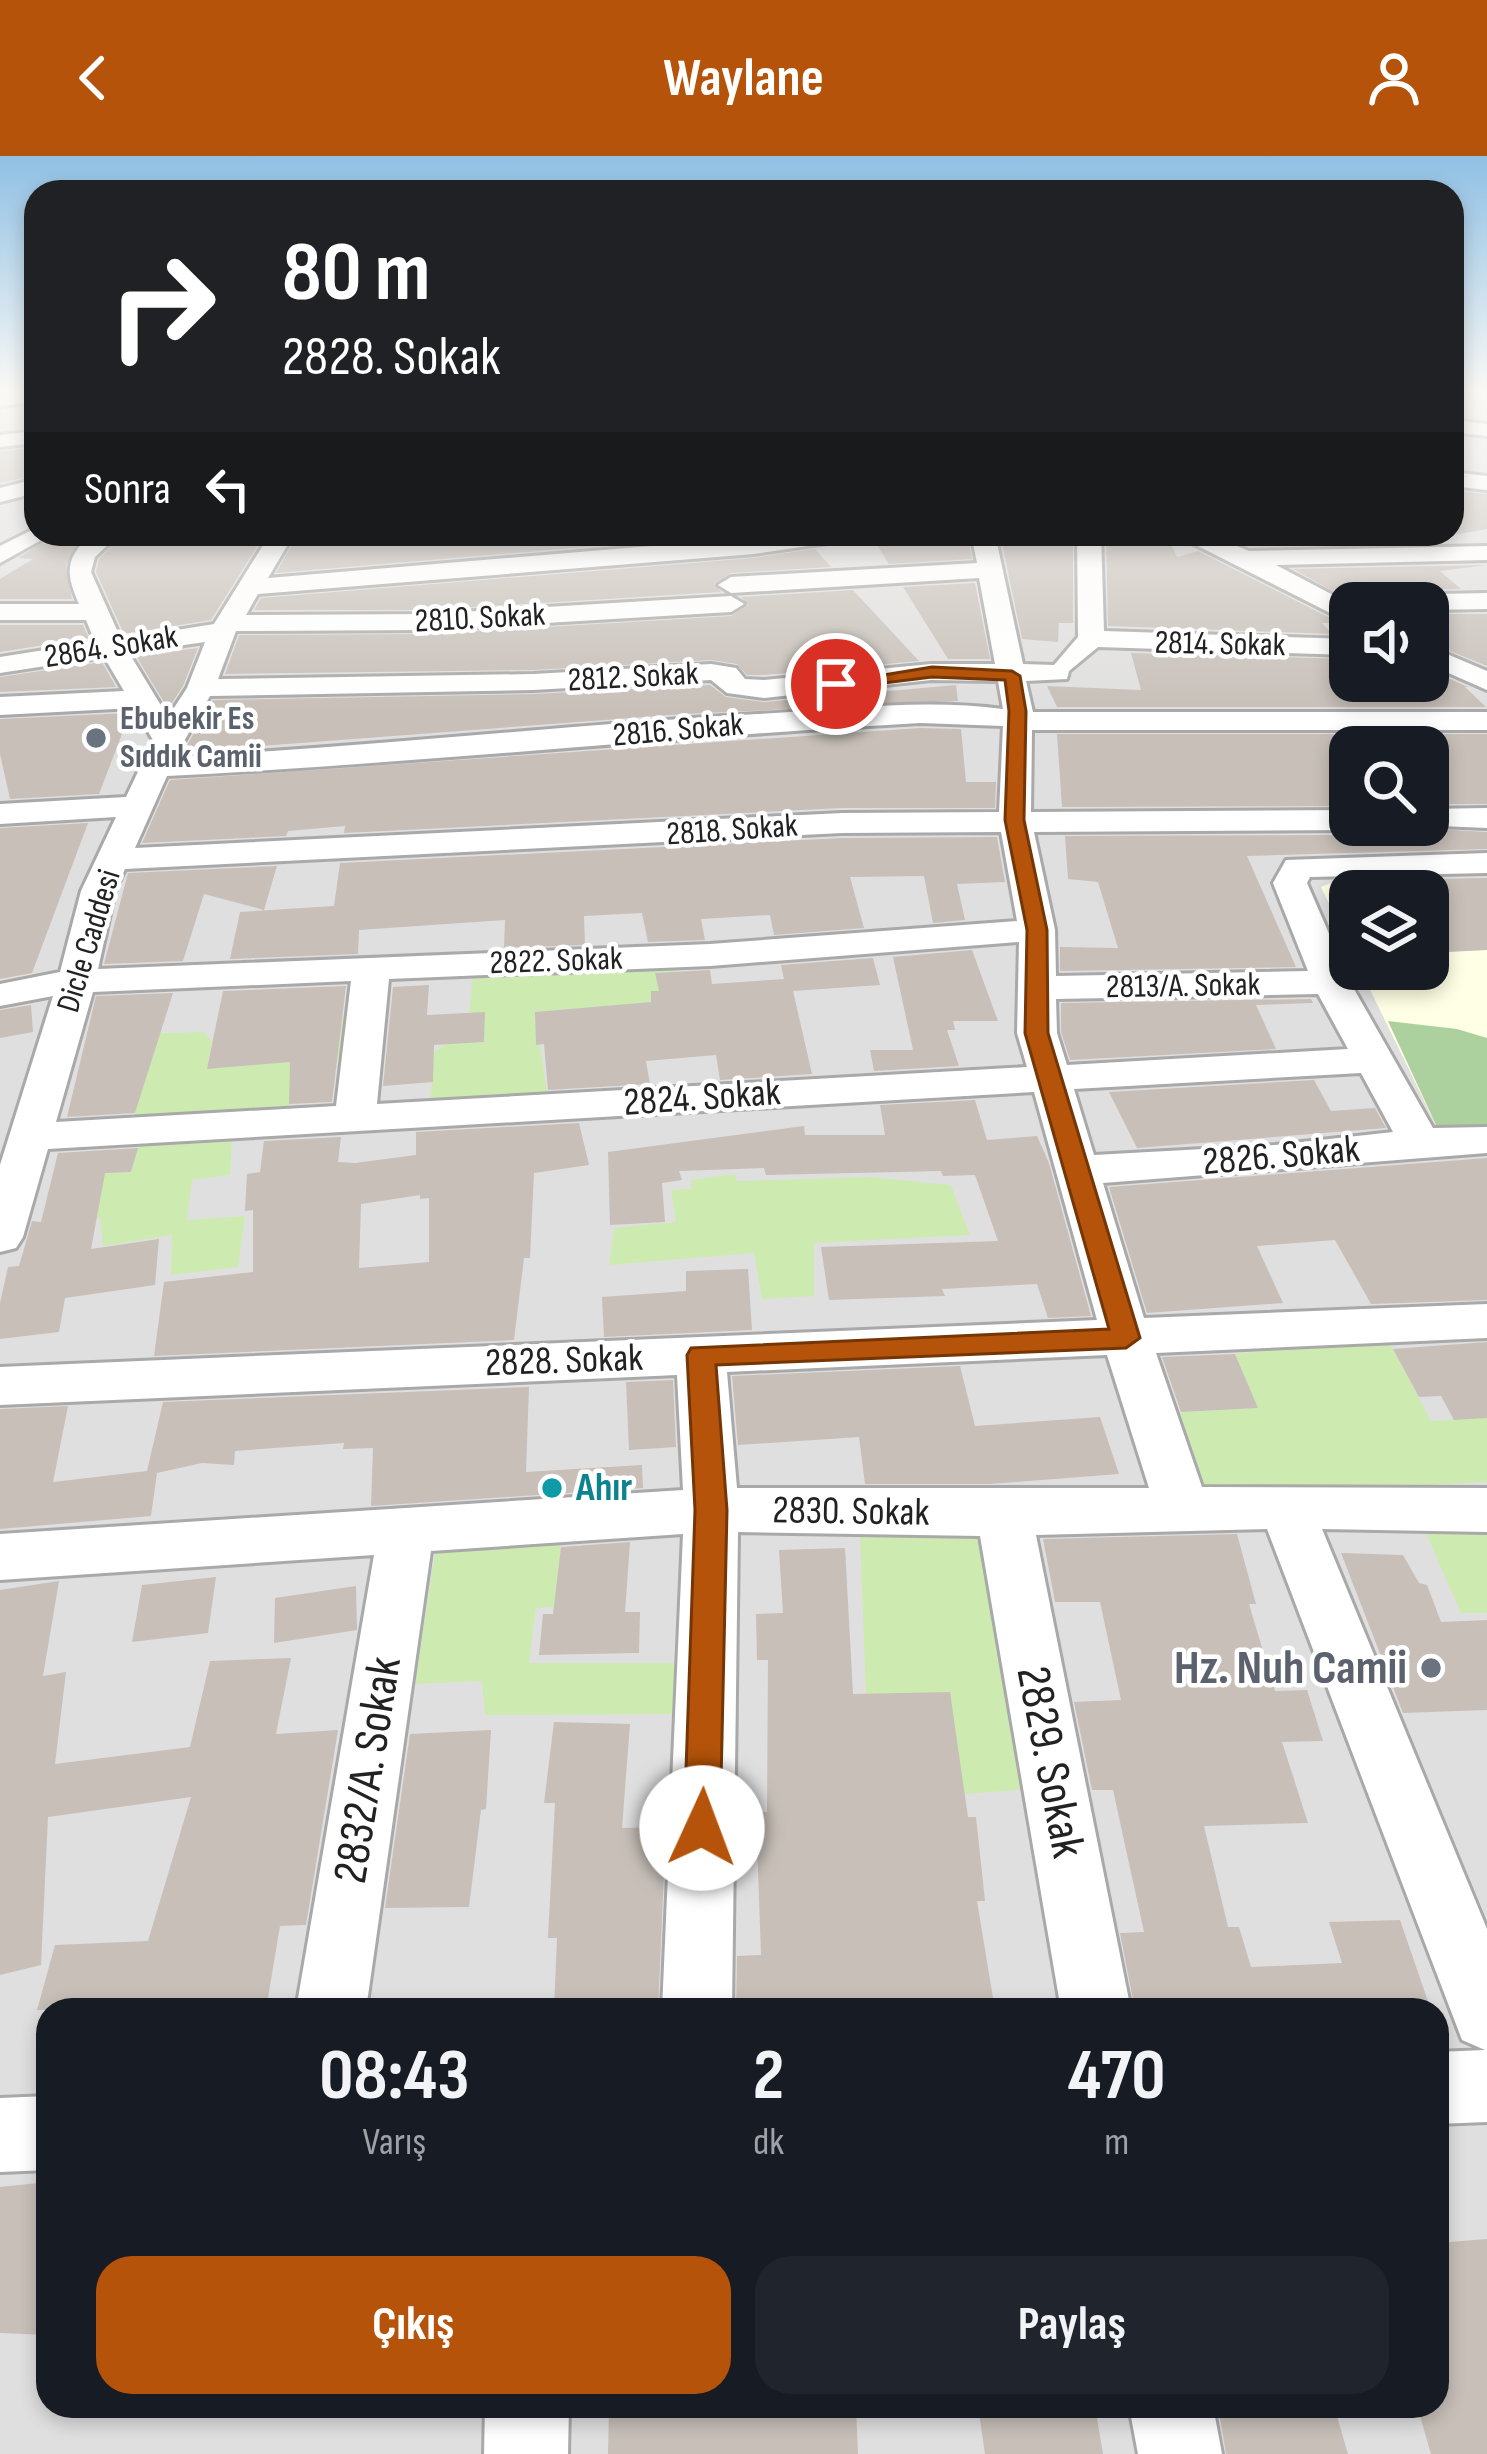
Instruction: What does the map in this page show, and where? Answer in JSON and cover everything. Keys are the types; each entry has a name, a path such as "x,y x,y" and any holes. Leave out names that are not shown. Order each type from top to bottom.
{"street":[{"path":"93,546 83,554 77,570 93,612 143,699 162,753"},
{"name":"Dicle Caddesi","path":"0,1238 98,891 162,753 201,688 226,627 275,546"},
{"path":"251,587 662,546"},
{"path":"706,546 722,560 730,627 986,552 1016,701 1015,820 1037,930 1036,1033 1182,1508"},
{"path":"1089,546 1090,639"},
{"path":"1222,546 1257,558 1329,600"},
{"path":"1257,558 1302,546"},
{"path":"1257,558 1487,553"},
{"path":"1449,602 1487,601"},
{"path":"0,612 93,612"},
{"name":"2810. Sokak","path":"226,627 444,621 730,627"},
{"name":"2864. Sokak","path":"0,665 226,627"},
{"name":"2812. Sokak","path":"201,688 730,627 737,687 764,689 932,672 1016,701 1057,673 1090,639"},
{"name":"2814. Sokak","path":"1090,639 1329,646"},
{"path":"1449,650 1487,647"},
{"path":"1449,662 1487,682"},
{"path":"0,706 143,699"},
{"name":"2816. Sokak","path":"162,753 362,757 658,730 920,714 1016,701 1045,723 1487,721"},
{"path":"0,814 136,806"},
{"path":"1449,819 1487,818"},
{"name":"2818. Sokak","path":"114,859 842,823 1329,820"},
{"path":"1329,980 1290,883 1298,867 1487,863"},
{"name":"2822. Sokak","path":"77,973 710,955 1037,930"},
{"path":"355,1120 370,968"},
{"path":"0,978 77,973"},
{"path":"0,995 77,973"},
{"name":"2813/A. Sokak","path":"1035,988 1329,982"},
{"path":"1334,990 1420,1142"},
{"name":"2824. Sokak","path":"31,1137 1372,1060"},
{"name":"2826. Sokak","path":"1075,1170 1487,1140"},
{"name":"2828. Sokak","path":"0,1385 1487,1321"},
{"path":"697,1998 711,1510 701,1355"},
{"name":"2830. Sokak","path":"0,1557 711,1510 1004,1514 1182,1508 1487,1510"},
{"path":"1286,1508 1487,2015"},
{"name":"2829. Sokak","path":"1004,1514 1094,1998"},
{"name":"2832/A. Sokak","path":"333,1998 406,1530"},
{"path":"1449,2088 1487,2086"},
{"path":"0,2135 36,2134"},
{"path":"526,2454 527,2418"},
{"path":"1173,2418 1180,2454"}],"shaded area":[{"path":"0,497 24,497 24,546 1464,546 1464,497 1487,497 1487,2454 0,2454"},
{"path":"1449,881 1487,881 1487,1126 1437,1127 1370,990 1449,990"}],"green space":[{"path":"674,968 681,990 652,991 651,1002 535,1012 548,1099 430,1103 434,1052 447,1044 484,1042 485,1013 469,1013 473,973"},
{"path":"350,1015 351,1057 290,1065 294,1082 289,1111 143,1121 134,1116 160,1033 204,1032 212,1042 207,1069 255,1065 307,1017"},
{"path":"1388,1021 1457,1029 1487,1038 1487,1126 1437,1127"},
{"path":"232,1137 230,1175 192,1180 187,1220 245,1216 238,1267 171,1275 172,1235 103,1246 100,1218 84,1219 96,1174 131,1172 140,1140"},
{"path":"735,1174 736,1181 870,1177 951,1185 970,1235 814,1243 814,1296 762,1299 754,1253 609,1265 614,1228 676,1222 671,1190 691,1189 691,1180"},
{"path":"1383,1340 1393,1349 1431,1421 1487,1418 1487,1482 1203,1497 1170,1413 1258,1408 1235,1354"},
{"path":"1487,1524 1487,1613 1461,1613 1424,1529"},
{"path":"982,1533 1033,1789 964,1794 866,1694 860,1536"},
{"path":"562,1537 554,1607 536,1608 529,1663 686,1663 677,1714 485,1715 482,1681 415,1684 436,1547"}],"building":[{"path":"1464,497 1487,497 1487,529 1464,533"},
{"path":"37,546 78,546 66,565 72,599 0,599 0,579 33,559 18,558"},
{"path":"111,546 257,546 211,620 124,634 96,572 99,559"},
{"path":"291,546 597,546 276,573"},
{"path":"878,546 969,546 972,559 889,564"},
{"path":"1003,546 1073,546 1073,623 1059,623 1058,642 1022,639"},
{"path":"1106,546 1172,546 1177,557 1198,551 1329,617 1329,623 1322,623 1329,634 1108,626"},
{"path":"815,549 831,567 731,573 714,584 721,592 426,610 254,610 261,598"},
{"path":"1487,565 1440,571 1461,589 1449,589 1449,582 1329,582 1329,589 1293,569"},
{"path":"975,583 990,659 948,659 903,587"},
{"path":"853,590 919,661 764,675 747,675 737,664 711,660 533,670 225,674 239,635 426,634 731,616 748,605 741,597"},
{"path":"1449,614 1487,614 1487,666 1449,651"},
{"path":"0,625 83,625 89,638 0,652"},
{"path":"198,648 183,686 168,709 136,656"},
{"path":"1131,653 1329,658 1329,702 1449,702 1449,678 1468,687 1486,707 1057,707 1047,686 1141,690"},
{"path":"102,662 116,687 0,692 0,677"},
{"path":"710,685 726,697 764,702 956,685 958,701 684,714 183,752 213,700 533,694"},
{"path":"130,713 99,794 10,799 0,754 0,719"},
{"path":"920,728 961,729 966,782 996,782 995,808 842,808 344,833 345,826 288,831 286,836 142,843 170,780"},
{"path":"1057,734 1329,734 1329,806 1062,807"},
{"path":"1449,734 1487,734 1487,804 1449,804"},
{"path":"88,823 32,973 0,979 0,828"},
{"path":"1449,830 1487,832 1487,849 1247,856 1296,967 1060,971 1060,947 1118,948 1098,882 1068,879 1065,836 1329,835 1329,846 1449,846"},
{"path":"997,837 1005,882 957,884 965,920 933,923 924,876 850,877 864,928 774,935 770,915 701,919 705,940 648,942 642,913 584,916 585,945 504,948 505,920 359,930 358,954 230,959 240,912 334,906 340,863 842,838"},
{"path":"277,866 264,910 204,894 183,961 104,964 128,873"},
{"path":"1487,878 1487,950 1449,952 1449,879"},
{"path":"972,950 998,1021 953,1021 955,1030 947,1030 959,1066 874,1071 870,1050 913,1050 893,957"},
{"path":"873,958 880,985 793,991 812,1074 720,1080 716,1055 646,1061 650,1084 548,1090 544,1044 536,1045 535,1012 651,1002 651,991 659,991 655,973 710,970 712,984 784,979 781,965"},
{"path":"429,985 427,1015 485,1012 484,1042 434,1045 433,1082 383,1086 393,987"},
{"path":"346,986 332,1102 289,1104 290,1062 207,1069 223,991"},
{"path":"173,993 135,1113 67,1117 96,996"},
{"path":"1311,999 1313,1003 1256,1005 1276,1049 1070,1060 1061,1032 1061,1003"},
{"path":"31,1005 33,1032 0,1038 0,1010"},
{"path":"1314,1080 1331,1111 1375,1108 1386,1128 1137,1148 1109,1092"},
{"path":"975,1100 987,1140 1037,1136 1049,1163 1091,1316 1048,1318 1037,1284 942,1289 945,1296 829,1300 821,1247 998,1241 975,1175 943,1176 941,1171 766,1175 764,1168 679,1171 682,1180 662,1183 665,1222 610,1225 608,1152 804,1126 805,1135 885,1135 880,1105"},
{"path":"579,1123 589,1165 534,1173 530,1258 524,1258 514,1340 154,1356 164,1282 253,1272 253,1210 245,1211 247,1174 260,1172 264,1141 341,1137 338,1162 355,1163 416,1155 416,1132","holes":["420,1195 420,1199 429,1198 429,1262 359,1268 361,1204"]},
{"path":"138,1148 131,1172 105,1173 91,1249 159,1239 155,1285 65,1298 59,1332 0,1339 0,1303 8,1267 19,1266 32,1221 41,1222 58,1153"},
{"path":"1487,1158 1487,1300 1371,1304 1335,1240 1257,1246 1283,1303 1147,1313 1109,1187"},
{"path":"748,1269 752,1330 604,1337 602,1297 686,1291 686,1271"},
{"path":"1487,1342 1487,1418 1454,1420 1441,1396 1419,1397 1393,1349"},
{"path":"1235,1354 1258,1408 1181,1412 1162,1357"},
{"path":"960,1366 975,1426 1100,1417 1119,1474 990,1484 865,1484 859,1437 738,1445 732,1376"},
{"path":"673,1380 676,1447 629,1450 626,1382"},
{"path":"529,1387 526,1472 642,1465 643,1488 371,1506 373,1448 343,1449 344,1443 235,1451 234,1465 202,1463 157,1473 151,1516 0,1529 0,1409 68,1406 53,1482 147,1471 163,1402"},
{"path":"1237,1534 1256,1604 1249,1604 1275,1691 1307,1690 1323,1741 1282,1742 1308,1823 1204,1826 1228,1927 1239,1927 1251,1967 1342,1963 1329,1922 1400,1920 1427,1998 1133,1998 1120,1933 1144,1932 1113,1790 1092,1790 1074,1702 1121,1700 1100,1602 1055,1602 1043,1539"},
{"path":"630,1542 625,1612 640,1612 639,1653 539,1655 543,1614 553,1614 561,1547"},
{"path":"845,1548 853,1694 950,1692 968,1817 976,1817 985,1901 977,1901 993,1998 736,1998 737,1956 761,1955 756,1812 767,1812 768,1660 757,1660 756,1614 783,1613 779,1550"},
{"name":"Hz. Nuh Camii","path":"1341,1553 1403,1555 1419,1583 1427,1585 1441,1622 1487,1620 1487,1710 1403,1713"},
{"path":"216,1577 208,1633 132,1642 142,1585"},
{"path":"59,1581 43,1676 66,1672 55,1764 190,1747 210,1661 291,1658 276,1734 338,1730 306,1925 280,1926 268,1998 40,1998 55,1945 148,1941 191,1797 48,1817 41,1965 0,1975 0,1590"},
{"path":"356,1586 357,1630 274,1643 275,1598"},
{"path":"554,1722 630,1724 622,1828 666,1827 659,1998 554,1998 557,1938 548,1938 555,1803 544,1803"},
{"path":"491,1730 486,1809 481,1810 469,1907 385,1908 410,1734"},
{"path":"36,2183 36,2334 0,2333 0,2187"},
{"path":"1487,2239 1487,2454 1431,2454 1420,2418 1449,2418 1449,2242"},
{"path":"609,2418 856,2418 858,2454 608,2454"},
{"path":"980,2418 1097,2418 1103,2454 985,2454"},
{"path":"1220,2418 1338,2418 1348,2454 1226,2454"}],"place":[{"name":"Ebubekir Es Sıddık Camii","path":"96,738"},
{"name":"Ahır","path":"552,1488"},
{"name":"Hz. Nuh Camii","path":"1431,1668"}],"route":[{"path":"702,1828 711,1510 701,1355 1126,1338 1036,1033 1037,930 1015,820 1018,711 1012,676 932,672 836,684"}]}
